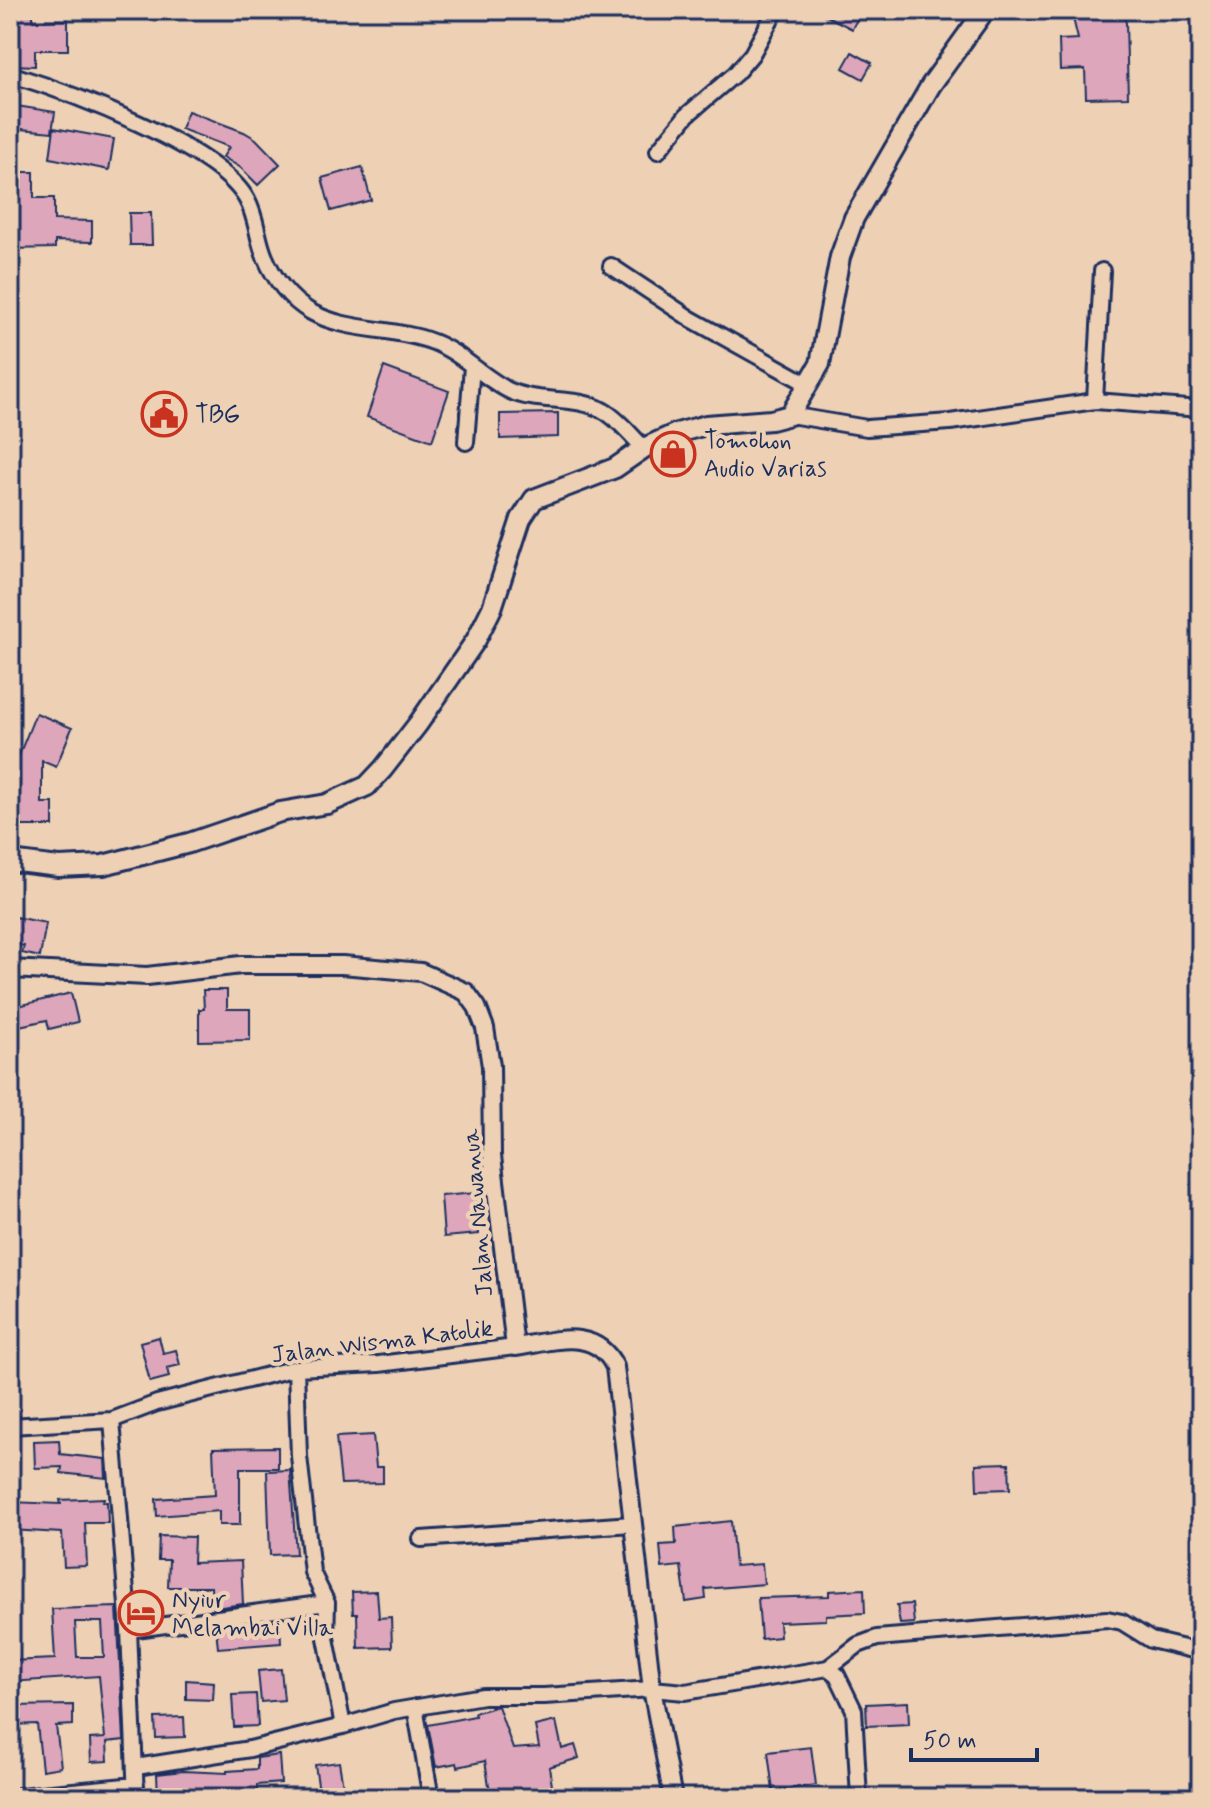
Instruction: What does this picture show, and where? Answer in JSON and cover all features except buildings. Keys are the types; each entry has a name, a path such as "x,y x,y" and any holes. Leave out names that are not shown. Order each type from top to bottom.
{"main road":[{"path":"10,861 59,867 103,865 189,843 280,812 327,804 367,786 418,724 476,640 492,608 521,519 534,499 615,468 644,448 677,433 706,425 771,420 790,415 806,383 820,364 840,257 854,218 931,85 985,10"}],"street":[{"path":"658,151 702,100 736,73 752,54 776,10"},
{"path":"10,74 177,142 212,163 228,176 247,199 264,256 297,304 336,321 433,342 513,392 585,404 606,412 644,448"},
{"path":"611,266 691,319 806,383"},
{"path":"1095,401 1102,271"},
{"path":"466,442 472,366"},
{"path":"790,415 867,428 950,422 1095,401 1201,409"},
{"name":"Jalan Nawanua","path":"10,969 147,976 241,965 342,965 421,972 466,992 477,1007 485,1028 491,1066 492,1156 515,1347"},
{"path":"515,1347 581,1339 608,1354 615,1367 652,1689 673,1798"},
{"name":"Jalan Wisma Katolik","path":"10,1426 112,1420 184,1395 296,1368 379,1364 515,1347"},
{"path":"296,1368 299,1456 312,1572 327,1603 326,1638 343,1726"},
{"path":"10,1797 136,1792 129,1630 112,1420"},
{"path":"421,1539 632,1524"},
{"path":"129,1630 327,1603"},
{"path":"136,1767 250,1749 415,1707 483,1696 544,1696 652,1689 685,1692 828,1668 858,1645 877,1638 1107,1619 1122,1622 1151,1640 1201,1652"},
{"path":"828,1668 837,1675 854,1710 859,1798"},
{"path":"415,1707 431,1798"}],"place":[{"name":"TBG","path":"164,414"},
{"name":"Tomohon Audio Varias","path":"673,454"},
{"name":"Nyiur Melambai Villa","path":"141,1613"}]}
